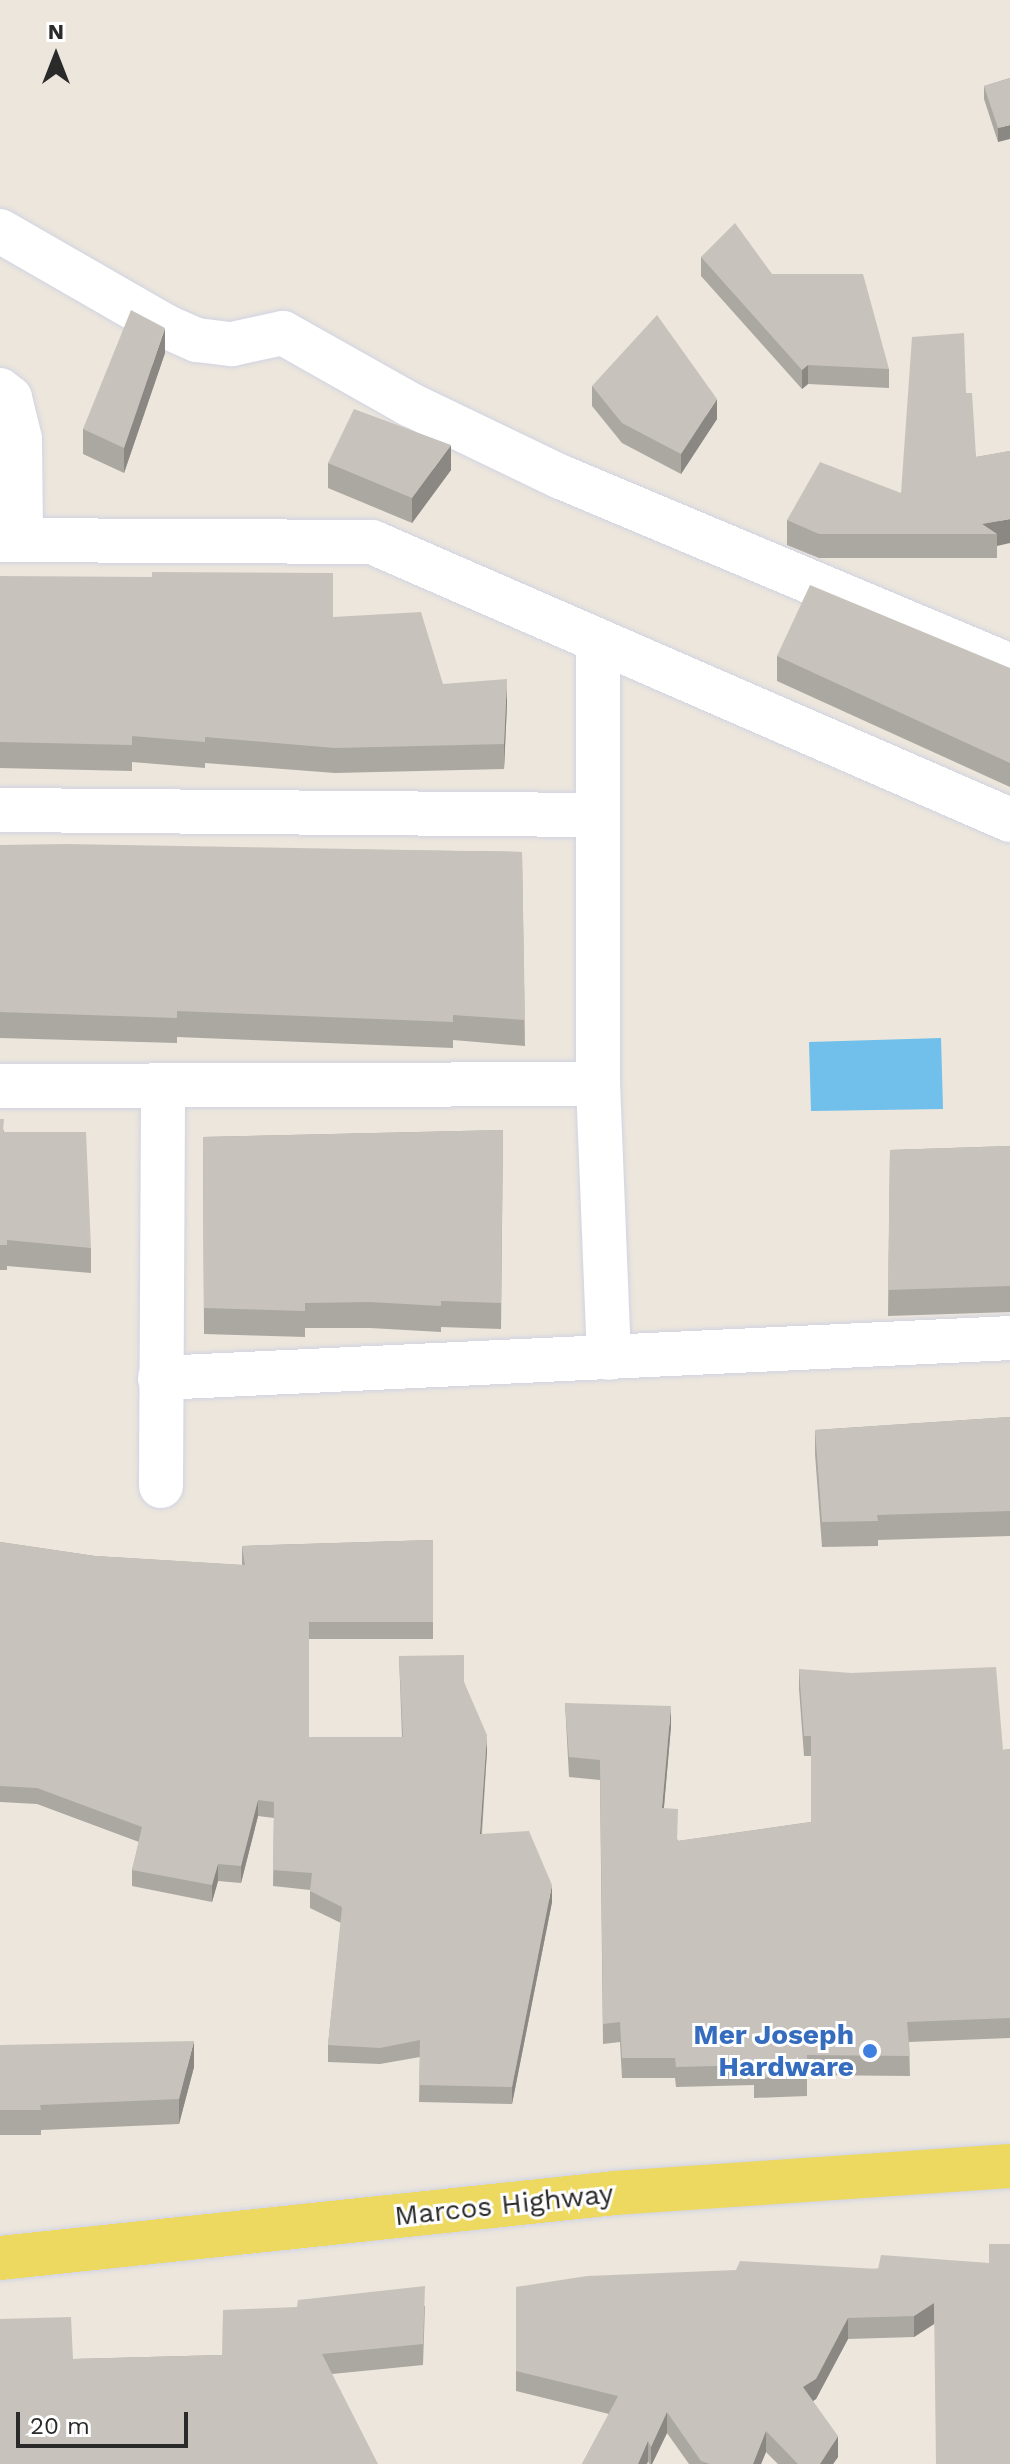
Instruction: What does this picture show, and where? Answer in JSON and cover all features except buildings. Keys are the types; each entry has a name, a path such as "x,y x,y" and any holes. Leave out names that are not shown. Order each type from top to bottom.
{"main road":[{"name":"Marcos Highway","path":"0,2258 615,2193 1010,2166"}],"street":[{"path":"0,231 165,326 197,340 232,344 283,333 409,404 561,477 1010,666"},
{"path":"0,390 10,398 20,439 11,540 372,542 1010,820"},
{"path":"598,641 598,1084 609,1358"},
{"path":"0,810 598,815"},
{"path":"0,1086 163,1089 598,1084"},
{"path":"161,1486 163,1089"},
{"path":"160,1378 1010,1338"}],"water":[{"path":"941,1038 943,1109 811,1111 809,1042"}],"place":[{"name":"Mer Joseph Hardware","path":"870,2051"}]}
